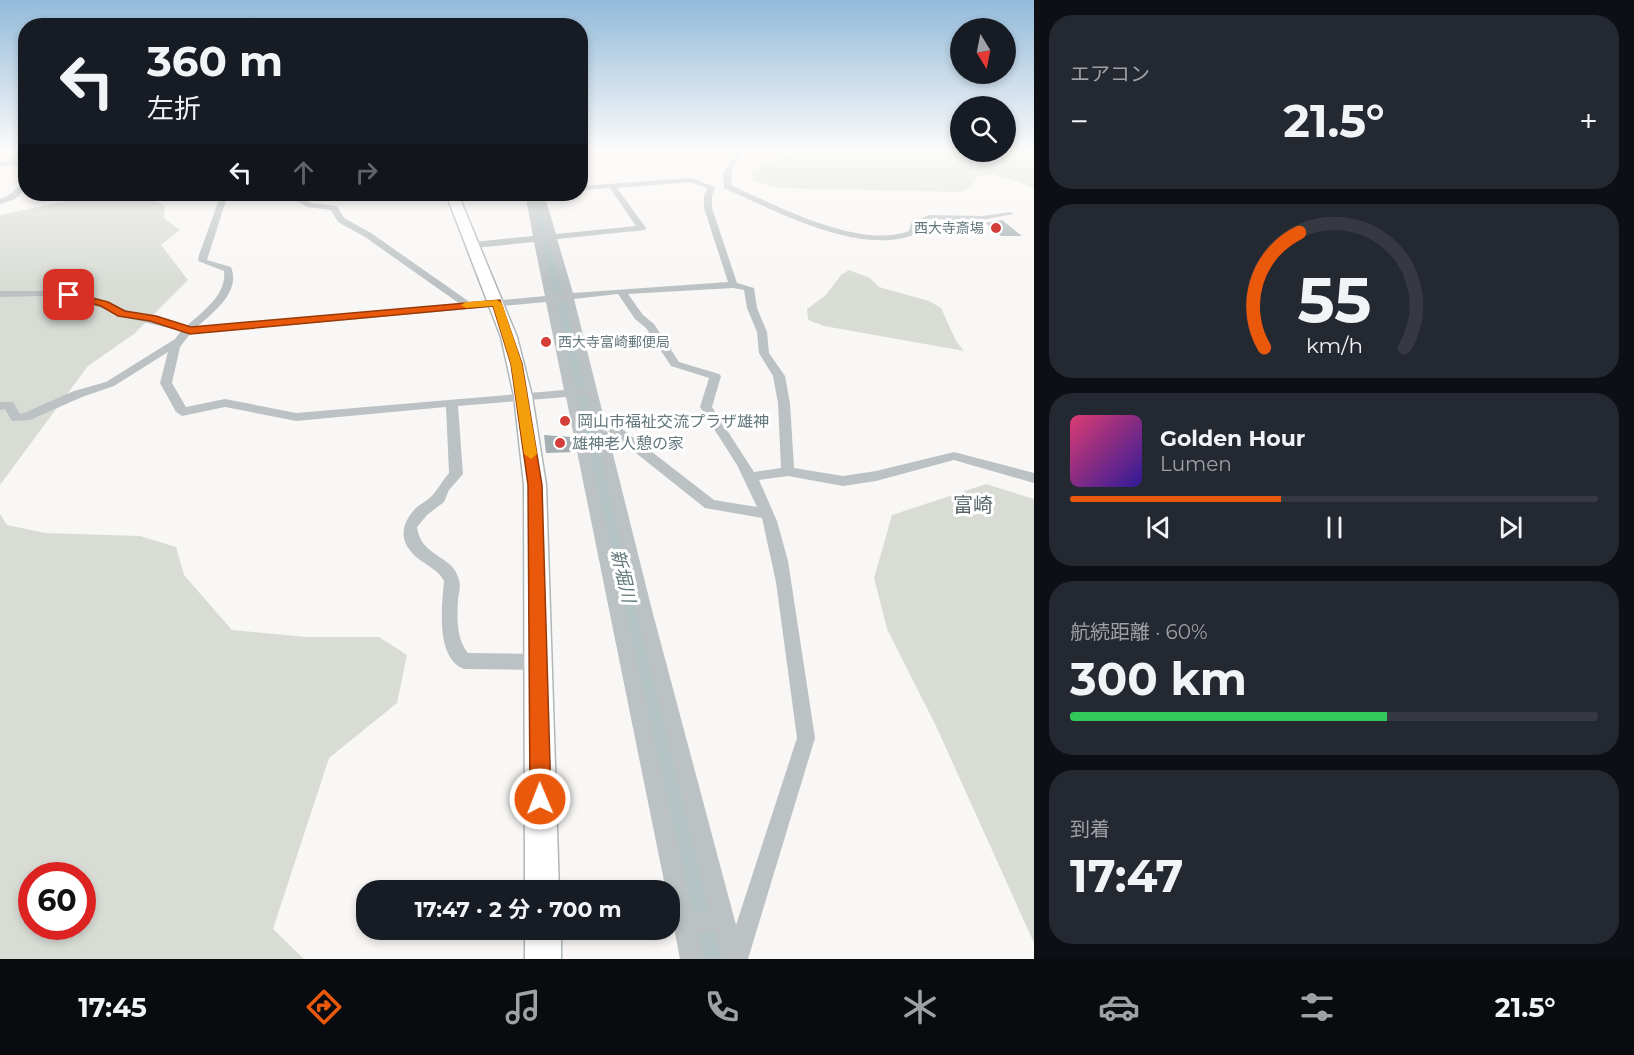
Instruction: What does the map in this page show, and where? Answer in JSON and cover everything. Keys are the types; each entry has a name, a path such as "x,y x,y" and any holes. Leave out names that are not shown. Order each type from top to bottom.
{"main road":[{"path":"455,201 497,303 511,346 523,396 535,485 542,880"},
{"path":"543,940 543,959"}],"street":[{"path":"0,202 14,194"},
{"path":"474,245 642,228 618,194"},
{"path":"708,194 710,217 733,285"},
{"path":"742,194 774,210 804,220 877,237 908,236 913,232 914,225 924,218 982,218 1010,214"},
{"path":"0,406 9,405 16,418 26,417 78,394 110,384 190,331 221,299 228,284 230,274 228,269 203,261 222,201"},
{"path":"302,201 310,205 334,208 341,220 368,236 467,305"},
{"path":"532,201 539,212"},
{"path":"540,201 539,212 560,298 599,417 630,612 704,922 692,959"},
{"path":"0,294 69,295 86,298 122,313 152,318 190,331 621,291 733,285 749,288 752,308 762,332 764,353 779,376 784,403 788,471"},
{"path":"621,291 639,317 650,326 675,364 715,376 706,407 751,477 767,514 785,595 804,711 806,738 734,959"},
{"path":"560,298 572,393 630,612 704,922 734,959"},
{"path":"178,341 166,383 182,412 225,403 296,417 590,392"},
{"path":"452,404 456,474 443,488 439,498 422,511 410,526 412,544 422,555 449,573 452,581 451,638 456,653 464,662 538,662"},
{"path":"599,417 710,504 767,514"},
{"path":"751,477 788,471 843,481 876,476 954,456 1034,478"}],"shaded area":[{"path":"67,201 155,201 165,207 164,218 180,230 161,245 188,280 134,334 88,366 0,485 0,215"},
{"path":"849,270 870,278 879,287 929,301 941,308 956,341 964,351 824,326 808,320 807,309 826,295 841,275"},
{"path":"986,484 1034,499 1034,943 936,726 887,629 874,578 892,515"},
{"path":"0,514 7,525 45,533 140,536 176,547 184,575 232,630 307,637 379,637 407,655 397,703 329,758 273,929 304,959 0,959"}],"building":[{"name":"西大寺斎場","path":"1002,220 1022,236 1001,236 986,223"},
{"name":"雄神老人憩の家","path":"544,435 572,437 575,452 546,453"}],"waterway":[{"name":"新堀川","path":"536,201 711,959"}],"slow traffic":[{"path":"466,305 497,303 516,364 531,454"}],"place":[{"name":"西大寺斎場","path":"996,228"},
{"name":"西大寺富崎郵便局","path":"546,342"},
{"name":"岡山市福祉交流プラザ雄神","path":"565,421"},
{"name":"雄神老人憩の家","path":"560,443"}],"district":[{"name":"富崎","path":"973,505"}],"route":[{"path":"69,295 105,304 122,313 152,318 190,331 497,303 509,337 523,396 535,485 540,799"}]}
